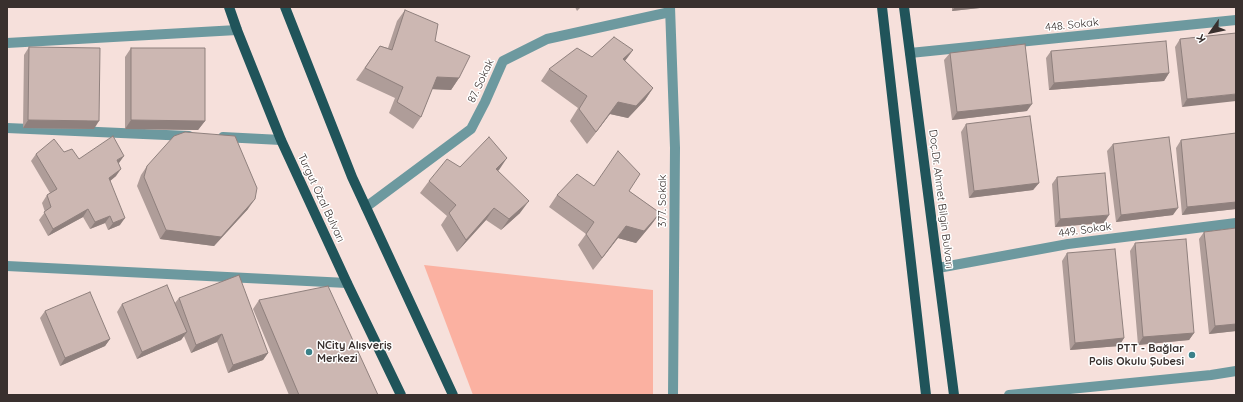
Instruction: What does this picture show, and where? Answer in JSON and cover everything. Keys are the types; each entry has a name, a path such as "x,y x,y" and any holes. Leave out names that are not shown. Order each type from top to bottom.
{"main road":[{"name":"Turgut Özal Bulvarı","path":"229,7 281,140 401,395"},
{"path":"285,7 352,177 453,395"},
{"path":"882,7 926,395"},
{"name":"Doç.Dr. Ahmet Bilgin Bulvarı","path":"904,7 954,395"}],"street":[{"name":"87. Sokak","path":"366,207 471,129 485,102 502,61 547,39 670,10"},
{"name":"377. Sokak","path":"670,10 675,148 673,395"},
{"name":"448. Sokak","path":"910,53 1236,20"},
{"path":"7,43 237,30"},
{"path":"7,128 281,140"},
{"name":"449. Sokak","path":"938,268 1068,244 1236,222"},
{"path":"7,266 347,283"},
{"path":"1009,395 1211,375 1236,371"}],"shaded area":[{"path":"424,265 653,290 653,395 473,395"}],"building":[{"path":"405,10 438,24 435,41 470,56 459,78 437,77 421,117 397,102 403,87 365,68 380,46 392,50"},
{"path":"1236,33 1236,94 1187,99 1180,39"},
{"path":"614,37 633,50 623,59 653,88 636,106 618,102 596,132 579,109 587,96 549,69 577,48 592,57"},
{"path":"1166,41 1169,73 1054,83 1051,51"},
{"path":"1025,44 1032,104 957,112 950,53"},
{"path":"29,47 100,48 99,121 28,120"},
{"path":"131,48 205,48 205,121 131,120"},
{"path":"1030,116 1039,183 974,191 966,124"},
{"path":"185,132 235,136 257,188 255,199 221,237 166,230 144,177 147,166 174,136"},
{"path":"1236,133 1236,202 1187,207 1181,140"},
{"path":"113,136 124,156 117,160 121,169 109,178 125,218 113,223 110,216 95,222 88,209 53,229 44,212 51,207 47,195 57,189 36,154 54,139 64,152 72,149 79,159"},
{"path":"489,137 507,158 496,169 529,201 509,219 494,208 466,240 449,213 456,205 429,181 447,159 460,167"},
{"path":"1169,137 1178,208 1121,215 1113,144"},
{"path":"618,151 640,174 629,191 660,213 644,231 626,226 602,258 586,234 594,222 557,195 577,174 594,186"},
{"path":"1105,173 1109,215 1060,219 1057,177"},
{"path":"1236,228 1236,324 1215,326 1204,232"},
{"path":"1186,239 1194,333 1143,337 1135,243"},
{"path":"1115,249 1124,338 1075,343 1067,253"},
{"path":"239,275 268,353 233,365 222,334 196,345 179,298"},
{"path":"167,285 187,332 142,352 122,304"},
{"name":"NCity Alışveriş Merkezi","path":"328,286 378,395 299,395 259,300"},
{"path":"90,292 110,339 65,358 45,311"}],"place":[{"name":"NCity Alışveriş Merkezi","path":"309,352"},
{"name":"PTT - Bağlar Polis Okulu Şubesi","path":"1192,355"}]}
